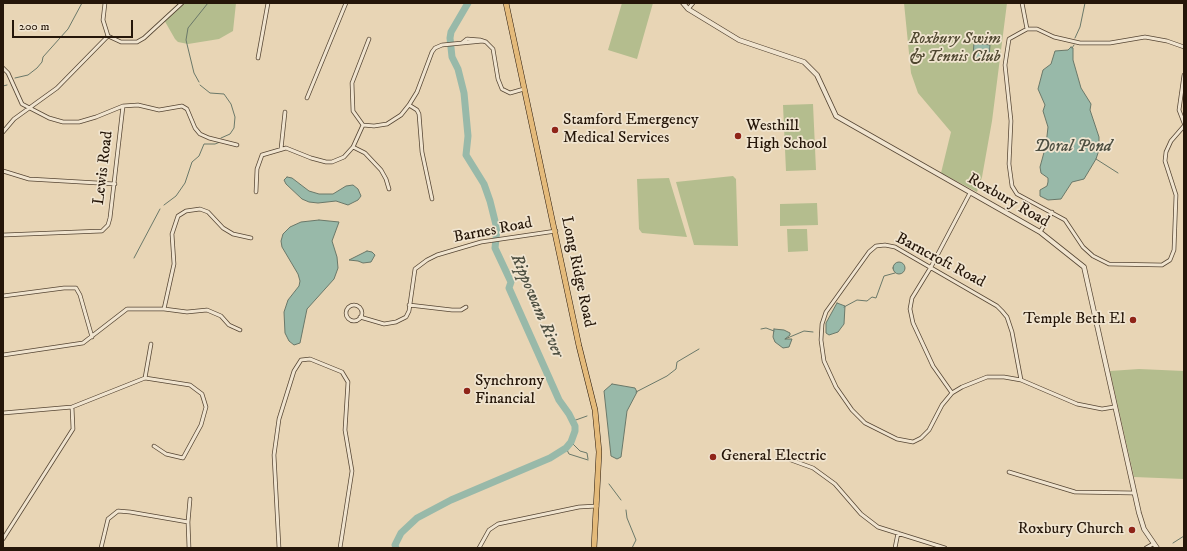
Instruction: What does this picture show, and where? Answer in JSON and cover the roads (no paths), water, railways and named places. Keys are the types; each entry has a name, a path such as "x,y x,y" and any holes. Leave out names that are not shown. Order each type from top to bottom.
{"main road":[{"name":"Long Ridge Road","path":"506,3 556,231 578,341 595,410 599,452 594,548"}],"street":[{"path":"105,3 103,20 108,36 121,42 136,42 144,38 182,3"},
{"path":"258,58 268,3"},
{"path":"307,98 346,3"},
{"name":"Roxbury Road","path":"683,3 688,9 739,40 804,62 817,75 836,116 1040,232 1084,267 1134,493 1144,529 1156,548"},
{"path":"688,9 693,3"},
{"path":"1022,3 1027,29"},
{"path":"1184,47 1167,41 1145,38 1110,43 1080,43 1054,37 1036,29 1027,29 1009,39 1005,65 1011,121 1009,164 1012,186 1017,194 1064,220 1072,229 1083,247 1093,256 1109,264 1162,265 1170,260 1174,250 1176,195 1165,161 1166,152 1171,141 1184,125 1179,110 1184,74"},
{"path":"3,132 14,119 57,88 108,36"},
{"path":"369,39 352,83 353,111 363,125 374,126 387,124 400,115 410,105 417,92 432,52 442,45 462,43 467,39 483,41 489,44 493,49 498,79 502,89 510,93 524,89"},
{"path":"3,68 8,73 22,104 28,109 63,122 79,122 123,106 133,105 159,110 182,106 187,109 195,128 200,134 209,138 237,145"},
{"path":"410,105 417,110 419,114 422,152 432,199"},
{"name":"Lewis Road","path":"3,235 102,231 108,225 115,184 123,106"},
{"path":"282,149 285,112"},
{"path":"256,192 256,175 260,158 266,153 282,149 295,151 317,160 332,162 344,157 353,147 363,125"},
{"path":"353,147 365,153 381,170 389,189"},
{"path":"3,171 29,179 115,184"},
{"path":"952,393 933,366 913,323 910,309 912,298 931,267 970,193"},
{"path":"164,309 174,264 172,234 178,216 186,211 200,209 208,212 223,228 233,234 251,238"},
{"path":"1040,232 1052,212"},
{"name":"Barnes Road","path":"360,317 361,311 356,305 350,306 346,310 346,316 350,320 356,320 360,317 384,324 396,322 406,317 415,269 437,255 484,242 556,231"},
{"name":"Barncroft Road","path":"1021,380 1012,332 1007,318 1002,311 931,267 895,247 884,245 876,246 869,252 826,312 822,324 821,340 824,361 836,387 852,410 865,423 897,439 913,442 921,438 929,430 942,405 952,393 975,381 988,377 1004,377 1021,380 1077,404 1102,408 1114,407"},
{"path":"3,296 64,288 76,288 80,295 92,337"},
{"path":"409,305 452,310 461,310 466,307"},
{"path":"3,355 69,347 83,343 127,309 164,309 187,312 207,310 221,316 228,325 240,330"},
{"path":"145,378 151,344"},
{"path":"279,548 274,455 279,419 294,371 301,360 310,359 342,372 348,382 345,430 352,471 340,548"},
{"path":"3,413 72,407 145,378 190,385 202,394 206,407 201,425 183,458 166,454 154,446"},
{"path":"3,538 73,429 72,407"},
{"path":"791,460 813,468 836,484 861,514 878,527 945,548"},
{"path":"1009,472 1075,492 1134,493"},
{"path":"189,548 188,522 190,499"},
{"path":"479,548 484,536 489,530 498,524 579,507 597,506"},
{"path":"101,548 108,519 118,511 188,522"},
{"path":"894,548 898,533"},
{"path":"1146,548 1153,544"}],"water":[{"path":"974,43 990,45 989,57 984,57 983,62 976,62 976,57 973,56"},
{"name":"Doral Pond","path":"1071,47 1073,48 1073,60 1081,88 1091,104 1090,110 1099,137 1099,150 1096,159 1084,179 1072,182 1061,199 1048,200 1040,196 1040,190 1047,186 1048,182 1048,178 1041,173 1040,167 1046,145 1048,127 1043,111 1045,105 1038,89 1043,70 1051,64 1055,51 1068,50"},
{"path":"287,177 292,178 309,191 319,194 333,194 346,186 353,185 358,189 361,196 358,200 348,205 336,201 318,203 309,202 302,199 286,184 284,180"},
{"path":"319,220 339,222 332,241 337,257 338,268 334,279 307,309 300,343 294,345 289,341 285,333 284,312 288,300 299,286 300,281 298,274 282,247 281,241 283,234 290,227 301,222"},
{"path":"367,251 372,252 375,255 371,262 363,263 349,260"},
{"path":"897,262 901,262 905,268 901,274 897,274 893,270 893,266"},
{"path":"837,303 845,306 844,324 838,332 829,335 826,333 826,323"},
{"path":"774,329 784,330 790,333 790,335 785,339 792,339 789,347 783,348 775,342 773,337"},
{"path":"612,384 635,388 637,392 627,411 621,457 617,459 611,456 604,391"}],"waterway":[{"path":"15,78 28,75 37,68 42,62 43,57 68,29 82,3"},
{"path":"199,82 194,73 186,40 188,28 208,3"},
{"name":"Rippowam River","path":"396,548 395,545 401,533 417,518 451,500 550,458 566,448 571,442 575,431 575,426 559,400 509,288 511,282 495,248 497,229 490,201 484,184 466,155 468,136 464,93 458,69 452,57 450,38 451,32 468,3"},
{"path":"1075,38 1080,27 1085,3"},
{"path":"3,86 7,85"},
{"path":"200,85 210,93 224,94 231,104 235,117 234,128 230,134 221,138"},
{"path":"164,205 176,196 185,183 192,162 199,156 204,144 215,144 220,142"},
{"path":"1096,159 1118,173"},
{"path":"134,258 160,209"},
{"path":"844,307 857,300 867,301 872,297 876,298 884,276 895,273"},
{"path":"761,329 766,328 774,331"},
{"path":"785,339 804,331 813,332"},
{"path":"636,392 667,376 676,369 677,362 699,349"},
{"path":"573,421 587,416"},
{"path":"571,442 580,451 587,453 588,459"},
{"path":"566,448 569,454 588,460"},
{"path":"609,484 621,500"},
{"path":"626,510 627,518 636,540 632,548"},
{"path":"1173,543 1184,536"}],"place":[{"name":"Stamford Emergency Medical Services","path":"555,130"},
{"name":"Westhill High School","path":"738,136"},
{"name":"Temple Beth El","path":"1133,320"},
{"name":"Synchrony Financial","path":"467,391"},
{"name":"General Electric","path":"713,457"},
{"name":"Roxbury Church","path":"1132,530"}],"park label":[{"name":"Roxbury Swim & Tennis Club","path":"955,49"}]}
